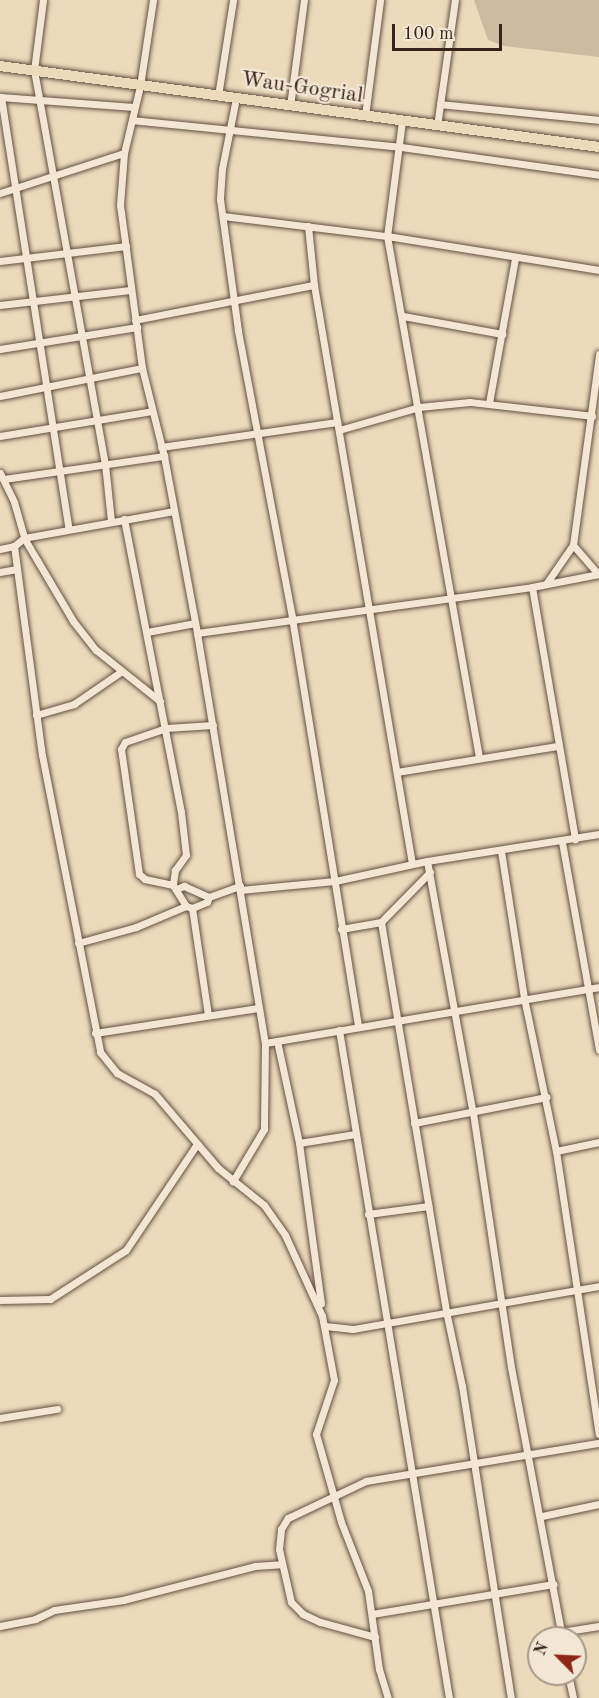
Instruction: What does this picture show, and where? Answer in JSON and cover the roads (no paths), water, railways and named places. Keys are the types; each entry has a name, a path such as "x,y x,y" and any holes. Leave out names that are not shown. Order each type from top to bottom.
{"main road":[{"name":"Wau-Gogrial","path":"0,66 597,148"}],"street":[{"path":"43,0 34,70 65,253 105,464 111,521"},
{"path":"144,0 153,1 140,86 124,153 120,205 142,368 164,456 197,633 265,1043 264,1129 233,1181"},
{"path":"218,96 233,0"},
{"path":"290,106 304,0"},
{"path":"365,116 380,0"},
{"path":"437,126 454,0"},
{"path":"69,530 55,427 1,97 134,107"},
{"path":"237,98 219,186 234,302 292,618 358,1027"},
{"path":"440,104 599,120"},
{"path":"132,120 401,147 599,175"},
{"path":"402,121 401,147 387,236 403,316 479,757"},
{"path":"0,193 51,175 95,165 124,153"},
{"path":"223,216 387,236 599,270"},
{"path":"308,226 314,285 412,864"},
{"path":"0,261 126,246"},
{"path":"489,403 515,258"},
{"path":"0,349 82,336 314,285"},
{"path":"0,305 74,294 130,290"},
{"path":"403,316 502,334"},
{"path":"546,584 573,545 599,354"},
{"path":"0,396 142,368"},
{"path":"161,447 259,433 338,426 418,407 489,403 592,416"},
{"path":"0,436 152,411"},
{"path":"160,701 96,650 73,621 24,538 2,476 61,473 164,456"},
{"path":"0,549 14,546 24,538 174,511"},
{"path":"124,519 166,728 186,855 175,870 175,887 189,907 208,1015"},
{"path":"197,633 292,618 368,611 532,587 598,574 573,545"},
{"path":"14,546 36,715 95,1032 108,1065 155,1094 197,1144 233,1181 264,1204 280,1226 322,1316 334,1380 316,1434 372,1614 388,1698"},
{"path":"0,572 17,569"},
{"path":"532,587 556,746 575,839"},
{"path":"147,633 195,623"},
{"path":"36,715 74,704 122,672"},
{"path":"213,725 166,728 126,742 121,753 139,874 145,879 175,887 184,886 209,897 240,888 335,881 427,861 562,842 599,834"},
{"path":"397,772 556,746"},
{"path":"562,842 599,1050"},
{"path":"501,851 524,998 556,1151 599,1434"},
{"path":"427,861 456,1011 501,1302 561,1626"},
{"path":"341,928 381,922 430,872"},
{"path":"78,943 136,927 207,902 209,897"},
{"path":"381,922 446,1311 474,1463 511,1698"},
{"path":"265,1043 599,987"},
{"path":"95,1032 258,1008"},
{"path":"339,1030 449,1698"},
{"path":"277,1041 299,1143 322,1316"},
{"path":"414,1124 546,1097"},
{"path":"299,1143 355,1134"},
{"path":"556,1151 599,1142"},
{"path":"0,1300 50,1299 96,1273 126,1250 197,1144"},
{"path":"368,1214 428,1206"},
{"path":"325,1326 353,1329 599,1286"},
{"path":"0,1418 57,1409"},
{"path":"375,1637 303,1614 291,1602 281,1564 279,1538 285,1522 366,1481 599,1443"},
{"path":"542,1516 599,1504"},
{"path":"0,1626 35,1619 54,1610 123,1600 255,1566 281,1564"},
{"path":"372,1614 554,1584"}]}
